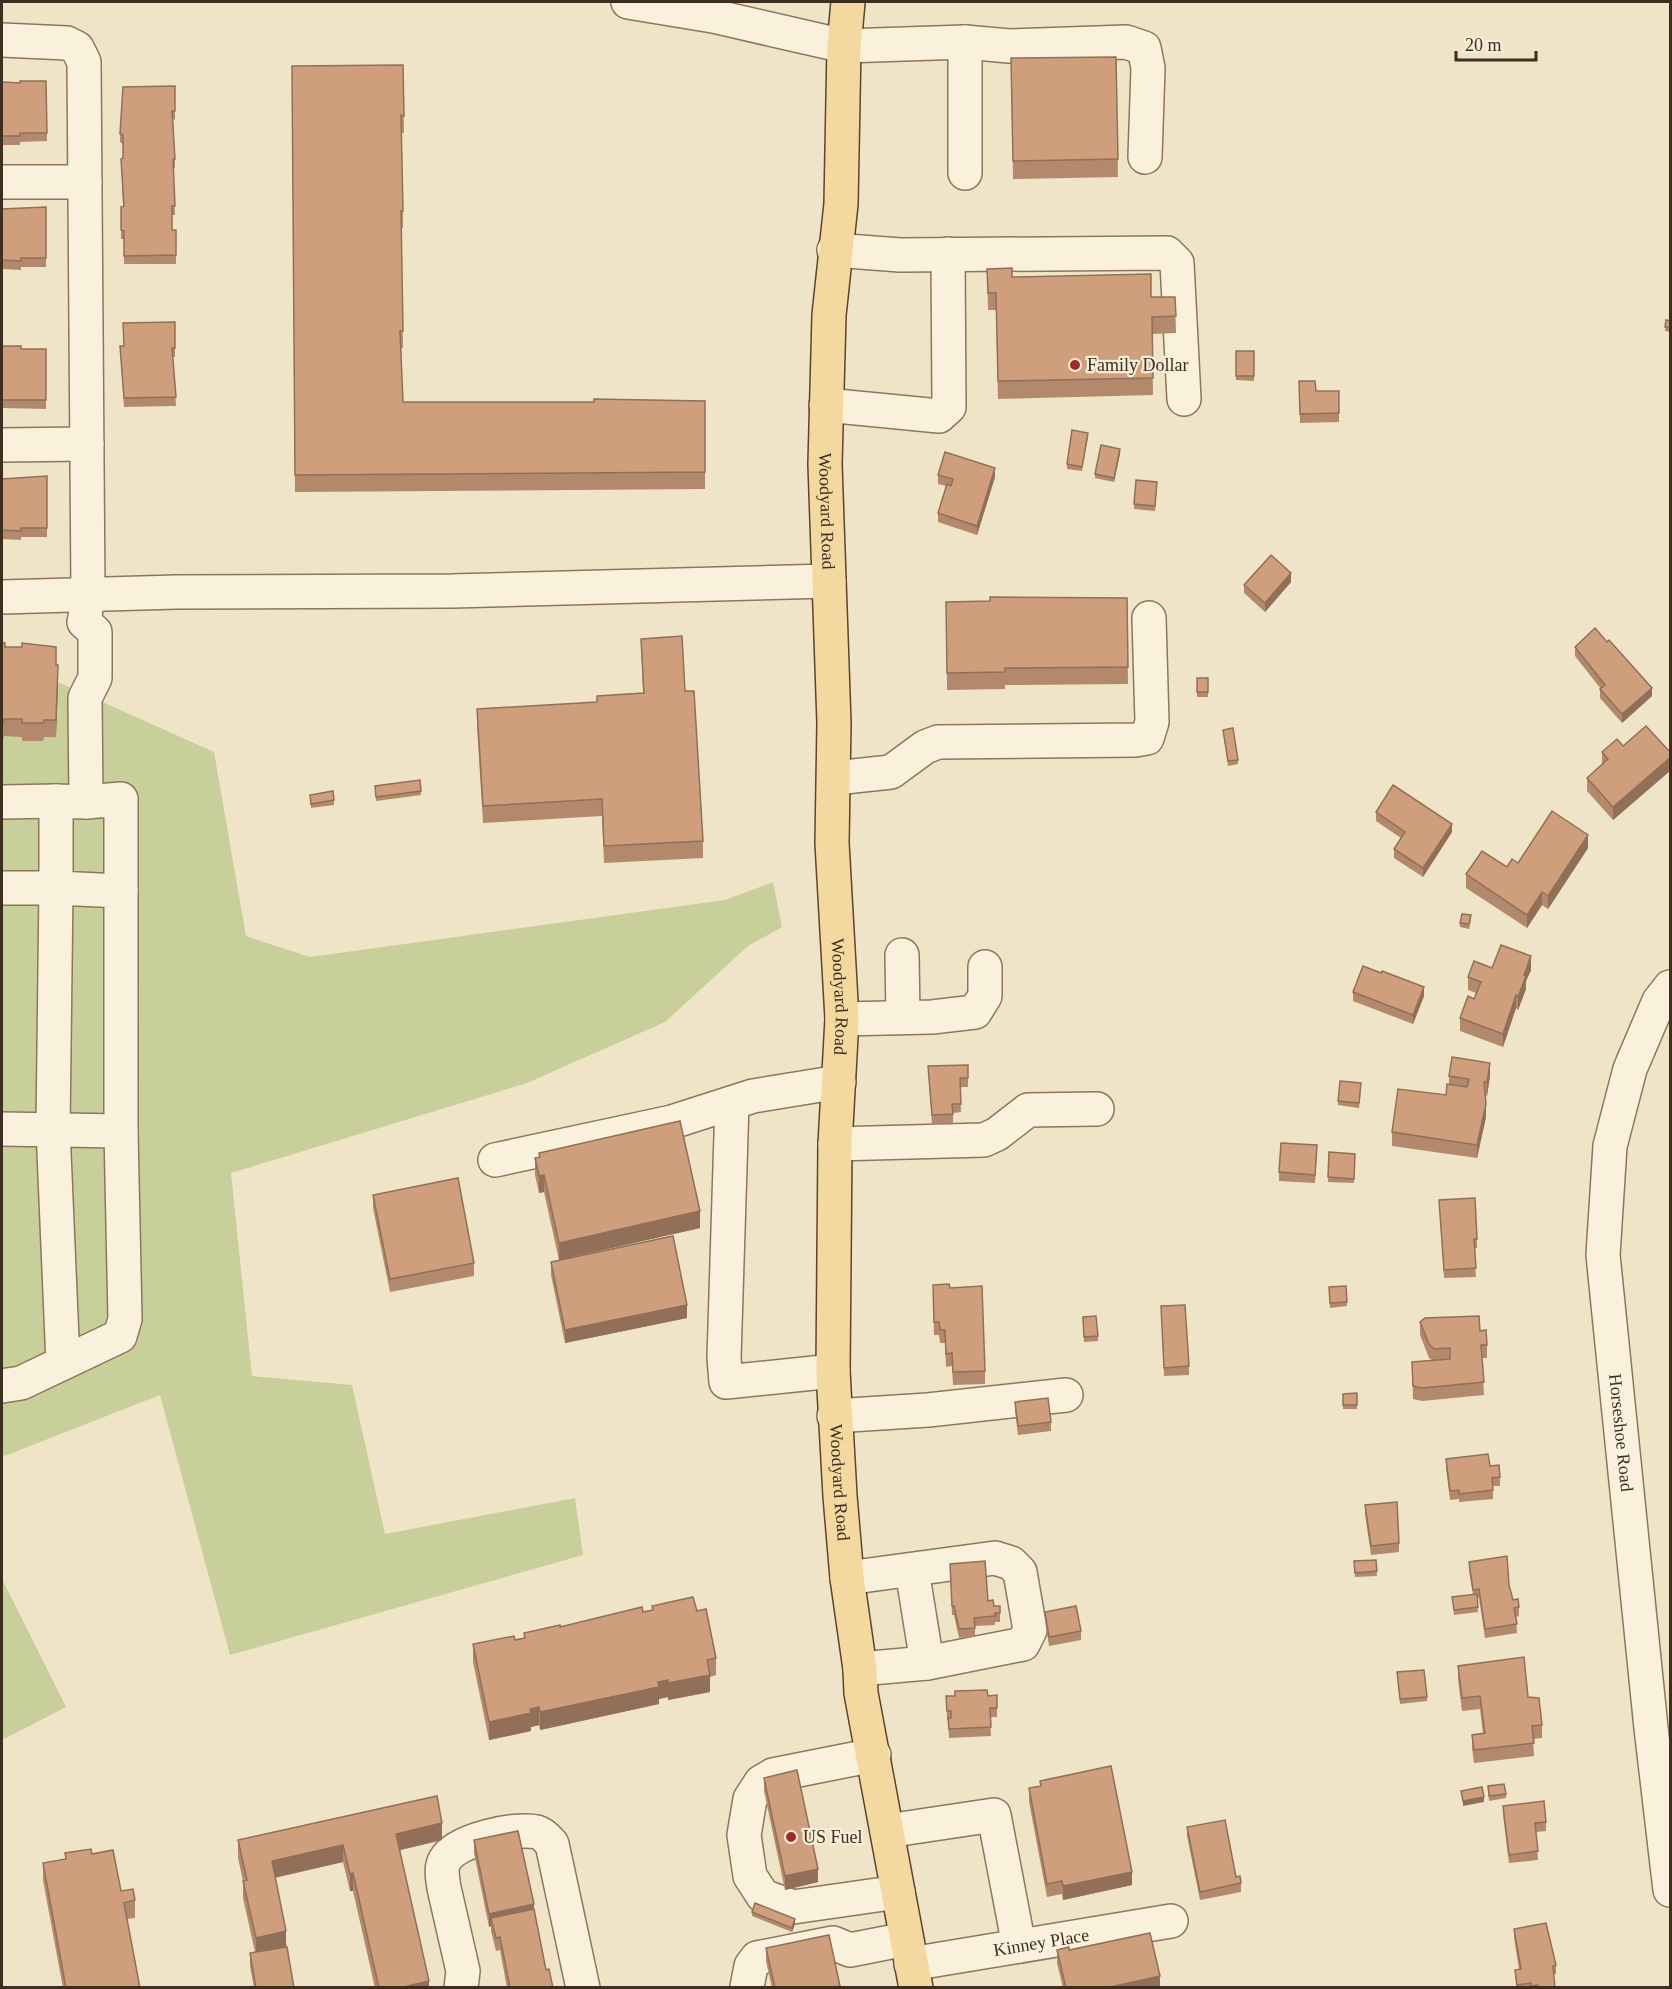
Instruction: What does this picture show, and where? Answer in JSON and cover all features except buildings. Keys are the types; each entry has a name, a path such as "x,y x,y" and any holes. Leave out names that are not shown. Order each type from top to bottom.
{"main road":[{"name":"Woodyard Road","path":"848,2 844,46 841,204 834,250 825,464 835,778 832,843 842,1019 835,1144 834,1416 847,1578 861,1693 911,1964"}],"street":[{"path":"628,2 713,16 844,46 965,42 1009,46 1126,42 1144,48 1148,68 1144,157"},
{"path":"2,40 68,43 77,48 84,62 86,608 95,632 95,678 85,698 71,802 56,888 53,1129 63,1363"},
{"path":"965,42 965,173"},
{"path":"2,182 86,182"},
{"path":"834,250 900,255 1167,253 1177,263 1184,399"},
{"path":"826,405 939,416 949,407 948,254"},
{"path":"2,445 87,444"},
{"path":"2,597 86,608 452,591 829,581"},
{"path":"835,778 891,772 925,747 938,742 1147,738 1152,722 1149,618"},
{"path":"2,802 121,799 121,1131 124,1319 120,1336 21,1383 2,1386"},
{"path":"2,888 121,891"},
{"path":"902,955 903,1017"},
{"path":"842,1019 975,1012 985,996 985,967"},
{"name":"Horseshoe Road","path":"1671,987 1659,1001 1630,1069 1610,1146 1603,1255 1651,1728 1671,1890"},
{"path":"495,1160 672,1122 753,1096 839,1082"},
{"path":"732,1103 724,1358 726,1382 833,1371"},
{"path":"835,1144 984,1140 997,1134 1028,1110 1097,1109"},
{"path":"2,1129 121,1131"},
{"path":"834,1416 928,1410 1066,1395"},
{"path":"847,1578 995,1558 1011,1563 1020,1572 1030,1630 1023,1644 927,1663 860,1670"},
{"path":"912,1570 927,1663"},
{"path":"874,1755 773,1775 761,1782 750,1799 744,1835 750,1876 763,1896 793,1907 898,1892"},
{"path":"887,1831 993,1815 1018,1946"},
{"path":"461,1988 463,1971 444,1888 442,1874 444,1861 457,1848 484,1837 519,1831 536,1832 552,1844 583,1988"},
{"name":"Kinney Place","path":"746,1987 751,1966 757,1958 833,1943 850,1950 911,1964 1171,1921"}],"green space":[{"path":"2,657 214,752 246,936 310,957 725,900 773,882 782,927 748,946 665,1022 527,1083 231,1173 252,1376 352,1385 385,1534 575,1498 583,1555 230,1655 160,1395 2,1457"},
{"path":"2,1579 66,1707 2,1740"}],"place":[{"name":"Family Dollar","path":"1075,365"},
{"name":"US Fuel","path":"791,1837"}]}
